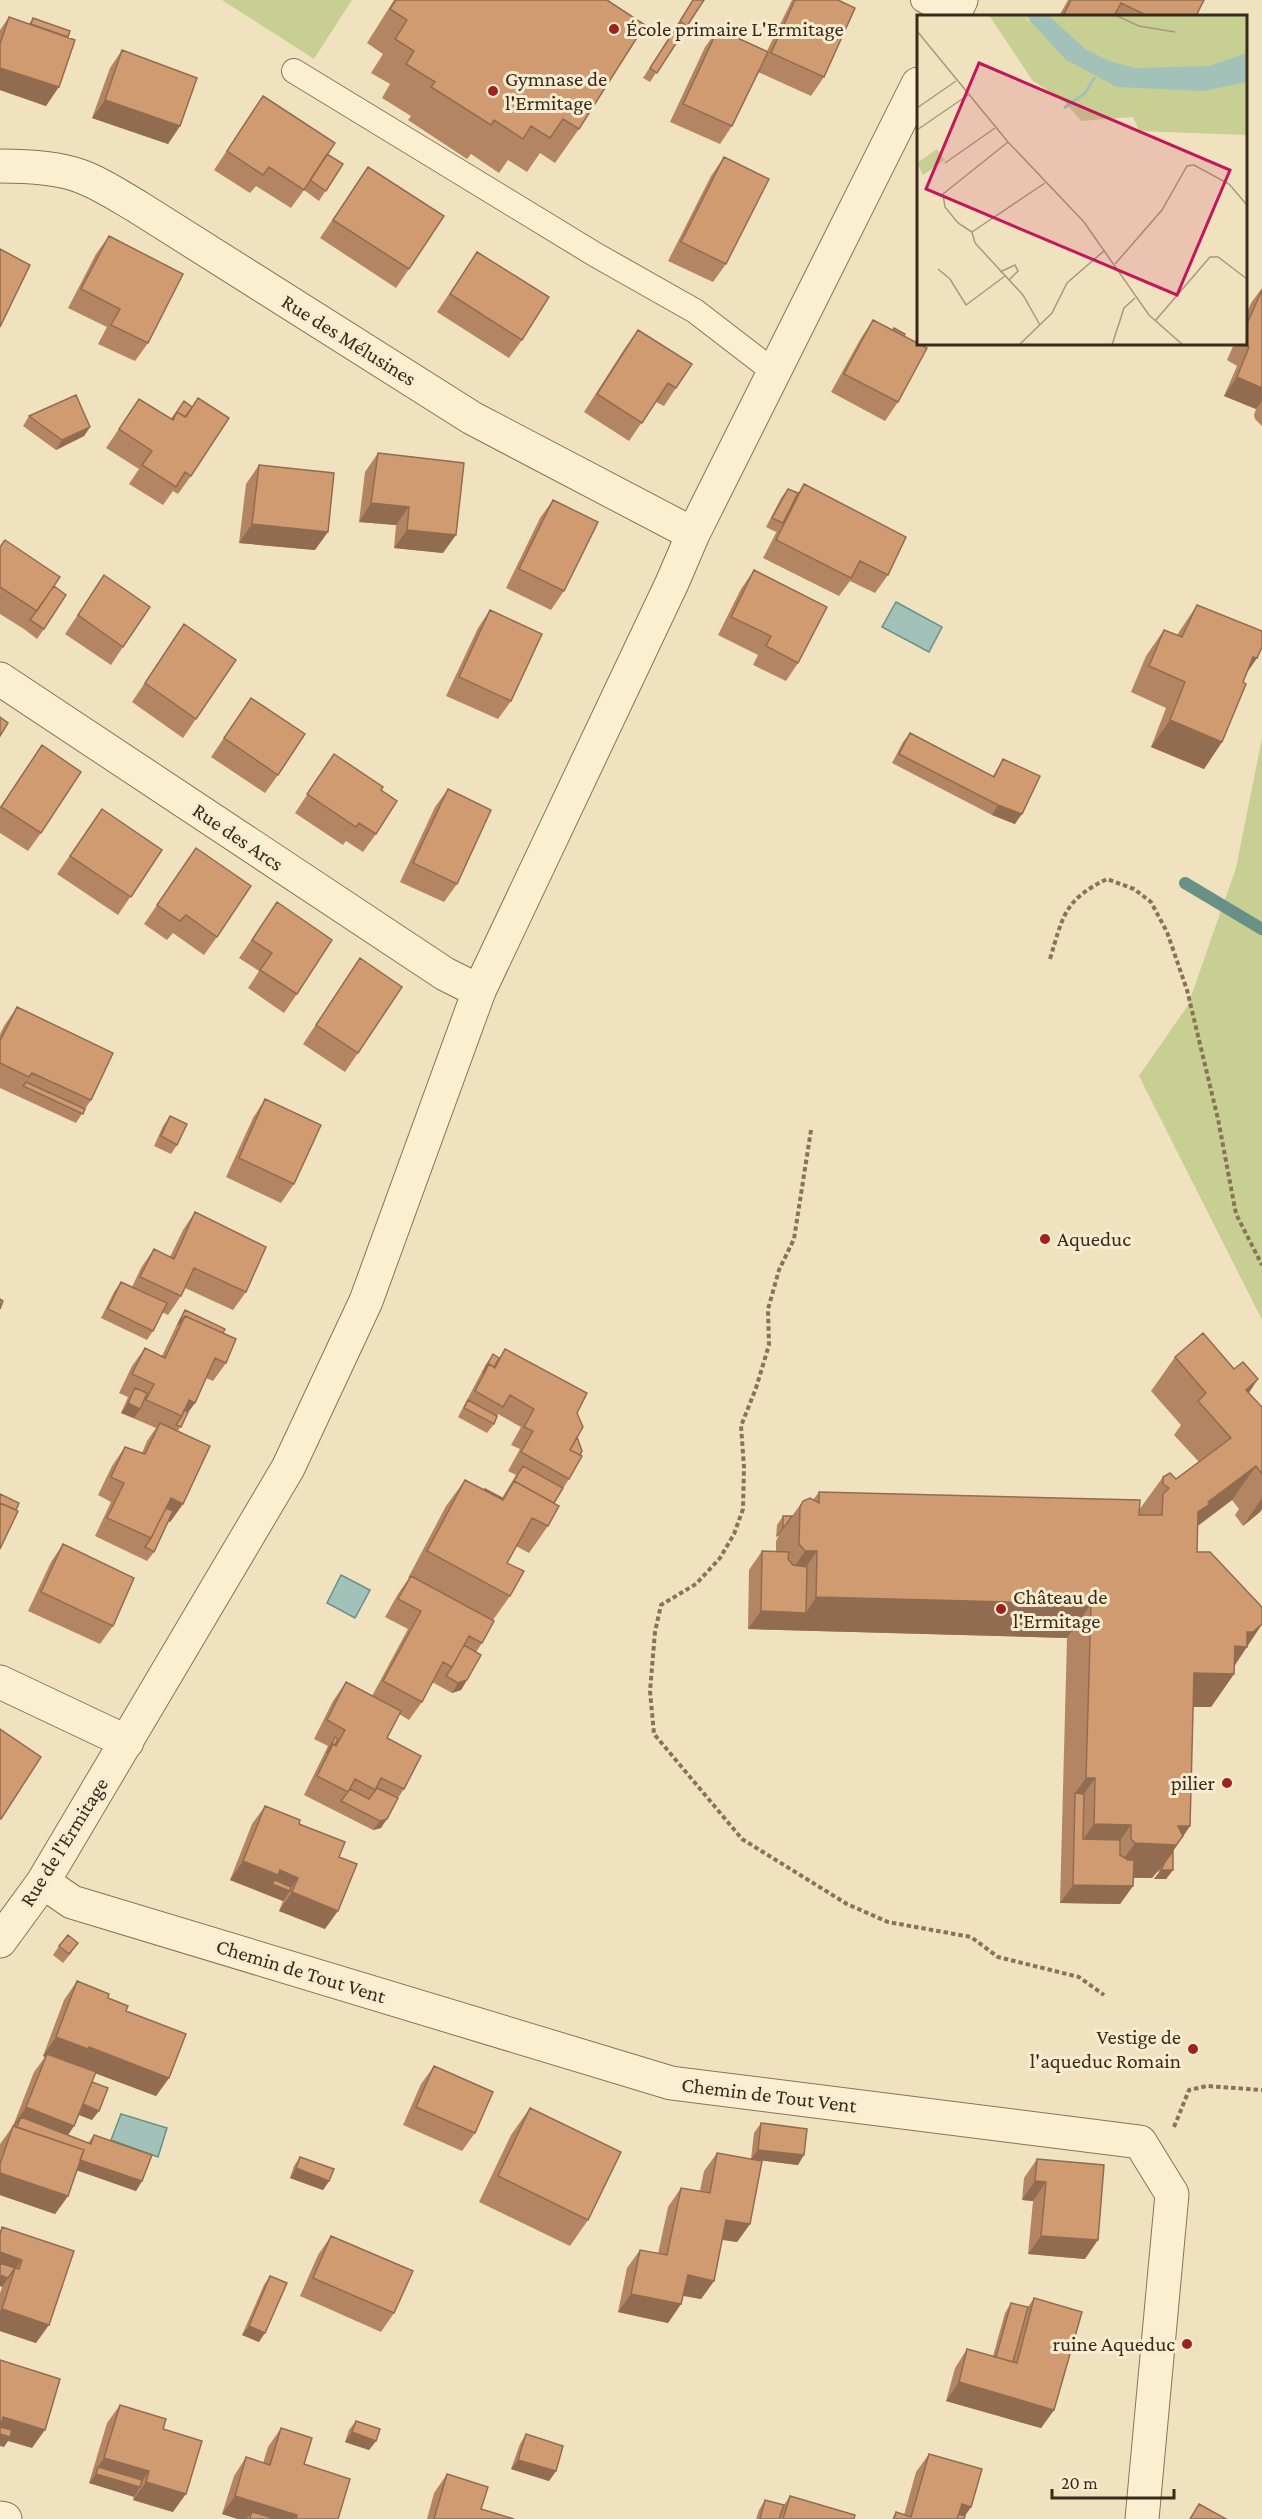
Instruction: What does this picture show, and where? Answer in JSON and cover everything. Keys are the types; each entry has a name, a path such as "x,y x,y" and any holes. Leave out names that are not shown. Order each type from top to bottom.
{"street":[{"path":"954,15 961,0"},
{"name":"Rue de l'Ermitage","path":"0,1941 43,1882 288,1468 366,1301 478,991 672,583 693,534 917,86"},
{"name":"Rue des Mélusines","path":"0,166 67,172 90,180 148,213 472,418 693,534"},
{"name":"Rue des Arcs","path":"0,679 445,974 478,991"},
{"path":"0,1682 127,1742"},
{"name":"Chemin de Tout Vent","path":"43,1882 72,1902 671,2083 1140,2142 1172,2194 1142,2519"},
{"path":"0,2517 5,2519"}],"lane":[{"path":"923,0 951,15"},
{"path":"294,71 596,255 695,311 773,371"}],"path":[{"path":"1050,959 1064,912 1088,889 1107,879 1134,889 1151,902 1167,932 1187,990 1218,1119 1236,1214 1262,1265"},
{"path":"811,1130 794,1239 779,1270 768,1309 769,1346 741,1426 742,1509 734,1534 720,1558 696,1584 661,1605 655,1632 650,1691 654,1734 742,1839 847,1904 888,1923 971,1937 998,1957 1079,1977 1104,1995"},
{"path":"1156,2169 1189,2090 1207,2086 1262,2090"}],"green space":[{"path":"222,0 352,0 314,59"},
{"path":"1262,738 1262,1320 1139,1076 1188,1005 1236,868"}],"water":[{"path":"896,602 942,627 929,652 882,627"},
{"path":"341,1575 370,1590 355,1618 327,1603"},
{"path":"121,2114 167,2128 158,2157 111,2140"}],"building":[{"name":"Gymnase de l'Ermitage","path":"396,0 607,0 645,25 579,129 563,119 550,138 531,126 523,139 494,120 491,125 431,87 435,82 406,64 414,51 395,39 407,20 390,9"},
{"path":"693,0 704,0 687,26 680,21"},
{"path":"795,0 838,0 855,8 824,77 771,53"},
{"path":"1071,0 1204,0 1196,15 1146,15 1121,3 1115,15 1064,15"},
{"path":"9,17 75,40 59,87 0,68 0,44"},
{"path":"33,18 70,31 68,37 31,24"},
{"path":"679,23 686,28 657,73 650,68"},
{"path":"718,29 768,52 732,126 683,104"},
{"path":"122,50 197,78 180,126 105,100"},
{"path":"263,96 335,143 304,190 269,167 263,175 227,151"},
{"path":"327,154 343,164 326,191 310,180"},
{"path":"724,157 769,179 726,264 681,242"},
{"path":"368,167 444,216 409,269 333,220"},
{"path":"109,236 183,274 148,343 111,325 120,309 81,289"},
{"path":"0,249 30,265 0,327"},
{"path":"477,252 549,297 522,340 450,294"},
{"path":"1262,290 1262,388 1237,377 1249,347 1245,345 1247,345 1247,324"},
{"path":"873,320 917,343 917,345 927,348 898,402 844,374"},
{"path":"894,328 905,334 904,336 893,330"},
{"path":"638,330 692,364 676,388 668,383 642,423 597,394"},
{"path":"76,395 90,427 62,440 29,416"},
{"path":"198,398 229,418 191,476 185,472 176,487 142,465 152,451 119,429 139,399 173,420 177,412 186,417"},
{"path":"184,401 192,407 185,417 177,412 172,419"},
{"path":"378,453 464,463 456,535 407,530 409,507 371,503"},
{"path":"259,465 334,473 328,532 252,524"},
{"path":"804,484 906,537 888,575 860,561 851,578 776,540"},
{"path":"788,489 798,493 783,523 772,518"},
{"path":"553,500 598,522 564,591 519,569"},
{"path":"5,540 60,577 37,611 0,587 0,547"},
{"path":"754,570 827,607 798,663 766,646 771,636 731,617"},
{"path":"104,575 150,607 123,647 78,615"},
{"path":"54,586 66,595 44,629 30,620"},
{"path":"1197,605 1262,631 1262,647 1257,658 1253,657 1243,682 1246,684 1222,742 1170,720 1185,682 1149,666 1164,630 1182,637"},
{"path":"490,610 542,634 511,701 459,677"},
{"path":"184,624 236,660 196,719 145,683"},
{"path":"251,698 305,734 278,775 224,738"},
{"path":"0,717 8,723 0,736"},
{"path":"910,733 994,777 1003,759 1040,776 1022,814 998,805 899,754"},
{"path":"42,745 81,772 41,833 1,807"},
{"path":"334,754 383,787 381,790 397,801 376,834 359,823 356,827 307,794"},
{"path":"448,789 491,810 457,884 413,863"},
{"path":"102,809 162,850 131,897 70,856"},
{"path":"196,848 251,886 217,937 186,915 180,921 157,905"},
{"path":"277,902 332,940 297,994 260,970 272,953 252,940"},
{"path":"360,958 402,987 358,1053 316,1025"},
{"path":"17,1007 113,1053 91,1100 32,1073 29,1077 0,1063 0,1041"},
{"path":"26,1082 85,1109 83,1114 23,1086"},
{"path":"265,1099 321,1125 294,1184 239,1158"},
{"path":"170,1116 187,1124 177,1145 161,1136"},
{"path":"195,1212 266,1247 246,1292 194,1268 181,1296 140,1277 154,1249 174,1259"},
{"path":"121,1282 167,1303 153,1331 108,1309"},
{"path":"185,1310 225,1329 223,1333 185,1316 178,1325"},
{"path":"185,1316 236,1339 226,1363 215,1358 195,1403 189,1400 182,1416 146,1400 154,1384 132,1374 145,1348 165,1358"},
{"name":"Château de l'Ermitage","path":"1203,1333 1234,1369 1243,1362 1258,1379 1246,1390 1262,1407 1262,1474 1256,1466 1198,1512 1197,1552 1210,1552 1260,1605 1262,1624 1253,1632 1247,1632 1247,1647 1235,1646 1234,1674 1194,1673 1190,1826 1178,1826 1183,1836 1176,1845 1135,1843 1131,1839 1131,1825 1094,1824 1095,1778 1086,1778 1091,1604 816,1597 817,1551 805,1551 799,1544 800,1507 803,1501 810,1498 819,1503 819,1492 1140,1500 1139,1515 1162,1515 1163,1494 1169,1488 1163,1484 1163,1477 1170,1473 1176,1479 1231,1438 1198,1401 1206,1393 1175,1357"},
{"path":"505,1349 587,1393 577,1413 583,1427 570,1450 582,1456 569,1479 521,1452 533,1431 524,1427 534,1409 510,1395 503,1407 475,1391 489,1364 495,1368"},
{"path":"493,1354 499,1358 494,1367 489,1364 483,1373"},
{"path":"135,1388 147,1393 140,1409 128,1403"},
{"path":"468,1400 497,1416 494,1424 464,1408"},
{"path":"184,1410 188,1412 181,1427 176,1425"},
{"path":"160,1423 210,1446 183,1504 171,1498 151,1538 107,1518 124,1483 111,1477 125,1447 145,1454"},
{"path":"577,1437 582,1451 580,1455 570,1450"},
{"path":"523,1466 563,1488 554,1503 514,1481"},
{"path":"465,1480 503,1500 514,1481 559,1506 548,1526 532,1518 507,1563 524,1571 510,1596 427,1551"},
{"path":"0,1494 19,1503 16,1510 0,1503"},
{"path":"0,1503 18,1511 0,1549"},
{"path":"166,1508 173,1511 154,1552 145,1547"},
{"path":"783,1516 792,1516 783,1527"},
{"path":"63,1544 134,1578 113,1626 41,1592"},
{"path":"762,1551 789,1552 788,1559 793,1565 807,1567 806,1613 761,1611"},
{"path":"411,1576 494,1621 482,1643 469,1636 452,1667 443,1662 422,1702 383,1681 421,1611 398,1599"},
{"path":"464,1645 481,1655 467,1680 458,1683 446,1676"},
{"path":"346,1682 401,1711 387,1738 421,1756 404,1789 381,1778 375,1790 355,1779 348,1792 317,1776 333,1744 336,1746 345,1730 327,1720"},
{"path":"0,1729 41,1757 1,1819 0,1819"},
{"path":"335,1737 338,1739 335,1745 333,1744 327,1753"},
{"path":"377,1788 398,1798 387,1819 380,1821 341,1801 350,1789 369,1799"},
{"path":"1075,1793 1084,1794 1083,1839 1120,1840 1120,1855 1128,1860 1134,1860 1133,1886 1073,1885"},
{"path":"265,1806 300,1820 299,1824 345,1842 339,1857 357,1864 338,1911 292,1892 298,1878 280,1870 278,1875 243,1861"},
{"path":"1173,1851 1173,1870 1161,1870 1165,1862"},
{"path":"275,1880 291,1887 290,1891 272,1884"},
{"path":"68,1935 78,1943 69,1954 59,1946"},
{"path":"77,1981 109,1994 108,1998 128,2006 126,2011 186,2034 169,2078 89,2047 88,2049 56,2037"},
{"path":"47,2054 96,2072 74,2126 26,2107"},
{"path":"434,2066 493,2092 475,2133 416,2107"},
{"path":"92,2082 108,2088 99,2111 83,2104"},
{"path":"530,2108 621,2152 588,2220 498,2176"},
{"path":"21,2117 91,2144 94,2135 152,2155 142,2181 80,2160 84,2150 17,2127"},
{"path":"761,2123 807,2129 804,2155 758,2150"},
{"path":"13,2126 84,2150 68,2196 0,2173 0,2164"},
{"path":"717,2153 762,2161 750,2224 726,2220 714,2281 688,2275 681,2304 631,2294 640,2250 667,2255 681,2188 710,2193"},
{"path":"300,2157 334,2169 329,2181 296,2168"},
{"path":"1037,2159 1104,2165 1098,2240 1041,2236 1046,2182 1035,2181"},
{"path":"2,2227 74,2251 49,2325 2,2309 15,2268 19,2269 22,2260 0,2252"},
{"path":"331,2236 413,2271 394,2313 313,2278"},
{"path":"0,2263 15,2268 8,2278 0,2275"},
{"path":"270,2276 287,2283 265,2333 249,2326"},
{"path":"1034,2298 1082,2312 1054,2410 959,2382 967,2349 1017,2363"},
{"path":"1011,2303 1028,2307 1013,2362 996,2357"},
{"path":"0,2360 60,2379 45,2430 3,2417 0,2423"},
{"path":"120,2405 166,2419 163,2429 202,2441 186,2494 146,2482 149,2471 104,2458"},
{"path":"356,2421 380,2429 376,2441 352,2432"},
{"path":"0,2427 12,2430 10,2437 0,2434"},
{"path":"281,2428 312,2438 304,2464 350,2479 338,2519 296,2519 297,2515 235,2496 246,2457 270,2465"},
{"path":"526,2434 563,2446 556,2471 518,2460"},
{"path":"929,2454 982,2469 971,2507 962,2504 957,2519 894,2519 896,2512 911,2517"},
{"path":"98,2467 142,2480 140,2487 96,2474"},
{"path":"447,2474 488,2487 481,2509 514,2519 434,2519"},
{"path":"790,2496 855,2515 854,2519 783,2519"},
{"path":"765,2500 784,2505 779,2519 760,2519"},
{"path":"1199,2504 1226,2519 1190,2519"},
{"path":"252,2512 276,2519 250,2519"},
{"path":"959,2514 965,2516 964,2519 957,2519"}],"waterway":[{"path":"1185,883 1262,929"}],"place":[{"name":"École primaire L'Ermitage","path":"614,29"},
{"name":"Gymnase de l'Ermitage","path":"493,91"},
{"name":"Aqueduc","path":"1045,1239"},
{"name":"Château de l'Ermitage","path":"1001,1609"},
{"name":"pilier","path":"1227,1783"},
{"name":"Vestige de l'aqueduc Romain","path":"1193,2049"},
{"name":"ruine Aqueduc","path":"1187,2344"}]}
